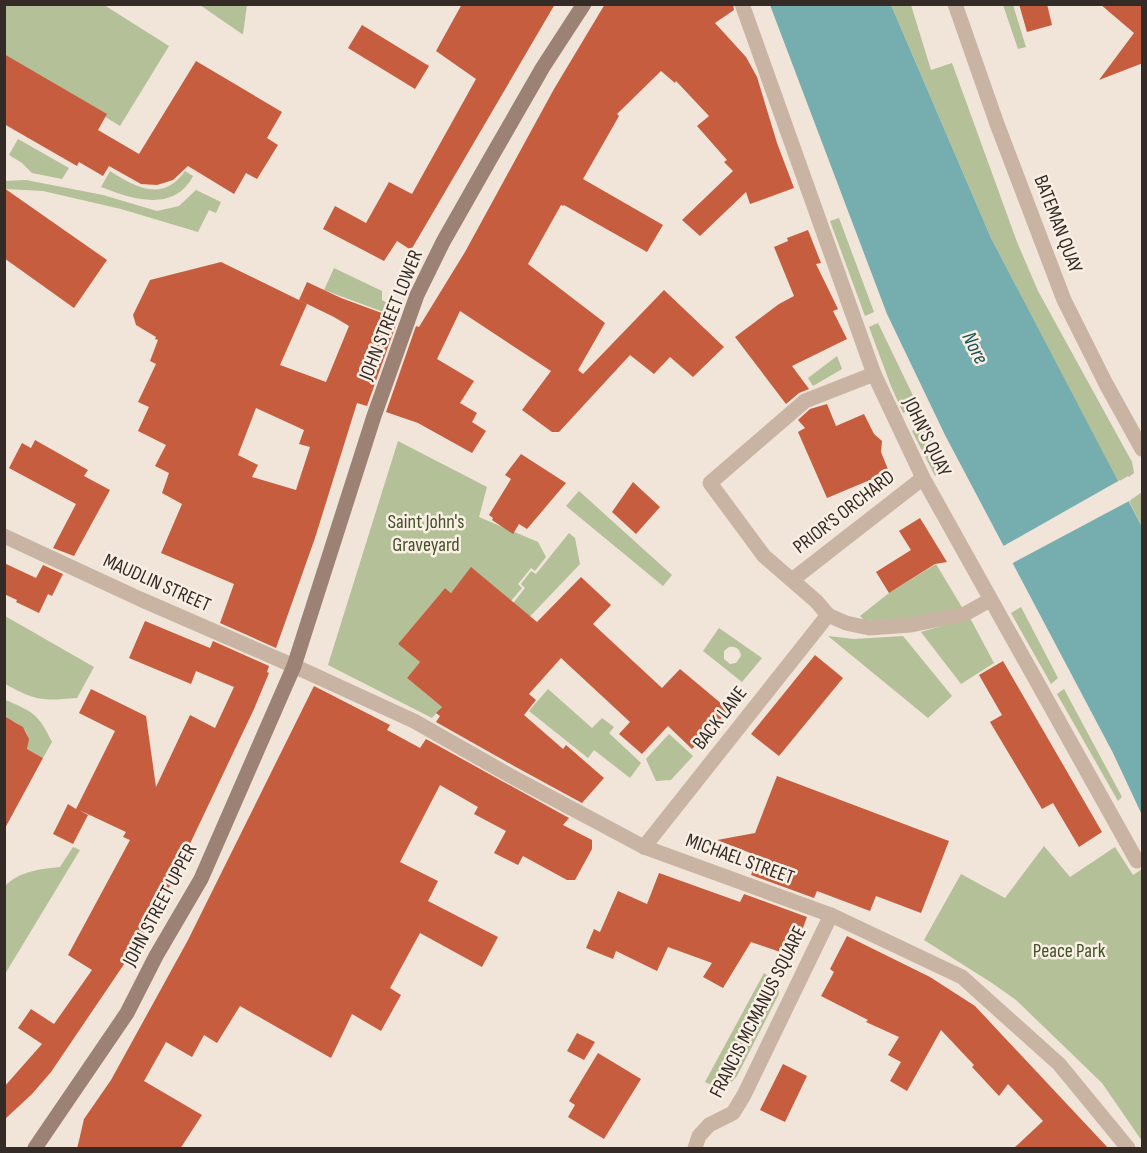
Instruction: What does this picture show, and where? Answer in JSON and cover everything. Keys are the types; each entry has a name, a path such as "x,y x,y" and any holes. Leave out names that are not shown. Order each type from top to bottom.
{"main road":[{"name":"JOHN STREET LOWER","path":"294,666 374,416 417,295 443,242 494,152 543,67 584,4"},
{"name":"JOHN STREET UPPER","path":"35,1149 127,1013 156,956 201,879 294,666"}],"street":[{"name":"JOHN'S QUAY","path":"741,4 874,374 923,478 1137,861"},
{"name":"BATEMAN QUAY","path":"956,4 997,124 1064,300 1106,384 1143,449"},
{"name":"PRIOR'S ORCHARD","path":"874,374 805,401 710,483 764,556 816,601 828,615 846,623 869,628 910,625 965,614 990,600"},
{"name":"PRIOR'S ORCHARD","path":"792,580 923,478"},
{"name":"MAUDLIN STREET","path":"4,536 146,602 294,666"},
{"name":"BACK LANE","path":"644,847 828,615"},
{"name":"MICHAEL STREET","path":"294,666 414,721 644,847 831,915 962,977 1059,1064 1128,1149"},
{"name":"FRANCIS MCMANUS SQUARE","path":"694,1149 704,1130 733,1113 744,1095 831,915"}],"green space":[{"path":"4,5 104,5 169,46 120,126 5,55"},
{"path":"200,5 247,5 243,34 242,34"},
{"path":"891,5 911,5 931,70 952,63 1017,242 1038,291 1132,462 1134,473 1129,477 1118,482 991,238"},
{"path":"1003,5 1013,5 1026,47 1018,49"},
{"path":"18,139 69,168 62,179 32,173 9,155"},
{"path":"110,171 129,182 149,189 168,187 185,171 193,176 185,188 175,195 151,200 125,196 101,187"},
{"path":"26,180 103,195 157,211 179,206 196,190 221,202 216,213 209,210 198,232 121,209 43,191 5,189 4,181"},
{"path":"839,218 874,312 865,316 830,221"},
{"path":"334,268 382,291 382,300 392,306 389,314 324,290"},
{"path":"878,323 918,406 903,413 869,327"},
{"path":"837,356 842,369 813,386 808,378"},
{"path":"926,424 947,466 935,476 912,431"},
{"name":"Saint John's Graveyard","path":"398,441 487,487 479,517 538,542 546,557 535,571 531,568 518,584 522,588 511,601 471,568 451,593 445,588 398,644 420,662 407,678 442,707 432,718 328,665"},
{"path":"579,491 672,575 663,586 566,506"},
{"path":"1142,492 1142,527 1129,501"},
{"path":"569,533 575,538 580,564 519,628 504,615 525,588 521,584 531,571 536,574"},
{"path":"936,564 963,609 913,618 865,621 860,616 889,593"},
{"path":"1021,607 1058,678 1051,684 1011,613"},
{"path":"5,616 94,667 77,698 40,698 25,694 5,684"},
{"path":"970,618 994,663 961,684 921,632"},
{"path":"719,628 762,658 742,682 703,651","holes":["731,647 737,648 741,656 736,663 730,664 724,659 724,651"]},
{"path":"828,636 854,639 903,636 952,696 928,718"},
{"path":"548,689 592,728 602,718 614,727 609,733 641,763 630,778 594,750 588,758 529,711"},
{"path":"1064,689 1122,797 1118,801 1057,694"},
{"path":"4,699 34,714 42,725 52,742 43,758 27,749 27,735 21,726 13,721 5,722"},
{"path":"669,734 693,756 671,780 656,781 646,759"},
{"name":"Peace Park","path":"1044,846 1070,877 1115,847 1133,875 1142,869 1142,1141 1102,1083 1016,1000 924,940 961,874 1005,898"},
{"path":"73,847 80,850 5,974 5,886 24,874 60,867"},
{"path":"764,973 777,982 779,994 737,1076 724,1090 705,1082"}],"water":[{"name":"Nore","path":"770,5 891,5 991,238 1142,527 1142,815 1113,753 945,435 887,314"}],"pier":[{"path":"1120,480 1131,500 1009,565 1000,548"}],"building":[{"path":"462,4 555,4 411,250 397,241 384,261 323,229 335,206 366,223 389,182 412,194 476,79 436,51"},
{"path":"605,4 733,4 734,10 715,23 746,57 757,77 777,143 794,188 750,204 746,192 700,236 682,220 733,171 724,162 727,160 697,126 709,116 676,81 675,83 661,71 617,114 619,116 583,179 663,225 647,252 561,205 528,264 605,323 578,370 583,374 664,290 724,347 693,377 670,357 654,374 630,355 559,432 552,432 522,410 551,371 460,311 437,359 474,381 460,403 477,413 472,422 486,431 472,453 418,423 386,412 416,326 419,327 465,252 554,89"},
{"path":"1019,4 1047,4 1052,25 1027,32"},
{"path":"1100,4 1143,4 1143,63 1099,80 1134,33"},
{"path":"362,25 429,66 415,89 348,48"},
{"path":"4,54 107,114 98,130 139,154 196,61 282,112 267,138 278,145 257,179 246,173 234,194 188,166 173,180 157,185 141,184 109,166 103,176 79,162 77,166 4,124"},
{"path":"4,188 107,260 74,308 4,258"},
{"path":"808,230 821,263 816,264 838,309 833,311 847,339 792,366 809,389 799,393 786,404 735,337 779,304 794,296 774,247 788,241 787,238"},
{"path":"221,262 307,304 280,365 326,382 349,326 334,317 299,300 307,282 341,298 398,319 367,406 357,403 315,538 276,648 220,623 234,584 161,553 182,504 162,493 169,473 155,466 166,445 138,431 149,407 138,402 156,364 150,361 158,340 136,325 133,315 150,280","holes":["256,408 304,430 299,444 310,447 296,490 252,477 258,465 238,455"]},
{"path":"827,404 836,426 864,414 874,434 882,441 881,452 889,472 827,498 798,432 805,428 798,420 810,409"},
{"path":"35,440 88,470 84,476 110,490 74,556 53,548 76,504 9,468 22,443 31,448"},
{"path":"521,454 566,483 527,529 519,524 513,534 492,520 493,518 489,515 511,479 505,475"},
{"path":"633,482 660,507 636,534 612,512"},
{"path":"920,518 947,562 935,564 889,593 876,572 911,550 899,531"},
{"path":"4,563 36,578 43,565 63,574 52,596 48,594 39,613 4,594"},
{"path":"471,567 537,622 581,577 611,605 593,624 662,688 680,669 729,710 692,749 668,726 642,754 619,734 630,722 561,658 529,694 536,700 524,715 563,749 566,745 604,778 582,803 514,766 436,722 440,716 436,713 442,707 407,678 420,662 398,644 445,588 451,593"},
{"path":"145,621 210,648 213,641 269,666 267,672 269,673 168,890 135,948 51,1072 32,1094 4,1120 4,1087 42,1044 18,1028 31,1009 54,1024 92,970 68,955 130,840 123,837 126,832 79,810 88,815 73,844 53,834 68,804 76,809 115,731 79,713 91,689 146,716 156,787 190,715 215,728 234,687 196,671 191,684 129,658"},
{"path":"815,655 843,678 779,756 751,734"},
{"path":"1003,661 1102,832 1079,847 1053,803 1042,809 990,722 1002,715 979,675"},
{"path":"314,686 390,725 387,730 420,748 426,739 569,818 563,825 592,840 592,849 575,880 567,880 523,856 518,865 494,853 506,831 474,814 478,807 440,785 400,862 438,881 428,901 498,937 482,967 420,933 390,988 401,995 381,1031 352,1014 331,1058 240,1006 217,1043 204,1035 192,1057 166,1042 144,1081 202,1115 180,1149 77,1149 84,1119 111,1080 188,940"},
{"path":"4,716 23,727 29,739 27,749 43,758 4,830"},
{"path":"777,776 949,841 921,913 876,896 870,911 817,891 814,898 751,875 758,856 717,840 755,833"},
{"path":"659,873 740,902 744,894 807,917 794,952 788,949 786,954 751,942 723,988 703,977 712,963 668,947 657,971 616,951 613,959 586,948 594,929 600,932 618,891 647,904"},
{"path":"847,936 930,977 975,1006 1109,1149 1013,1149 1043,1121 1008,1084 999,1096 941,1030 907,1091 890,1081 901,1062 888,1055 899,1037 866,1022 868,1020 821,996 834,972 830,969"},
{"path":"577,1033 595,1042 584,1060 567,1051"},
{"path":"598,1053 641,1079 604,1139 568,1117 575,1105 569,1101"},
{"path":"783,1064 807,1076 785,1122 760,1110"}]}
